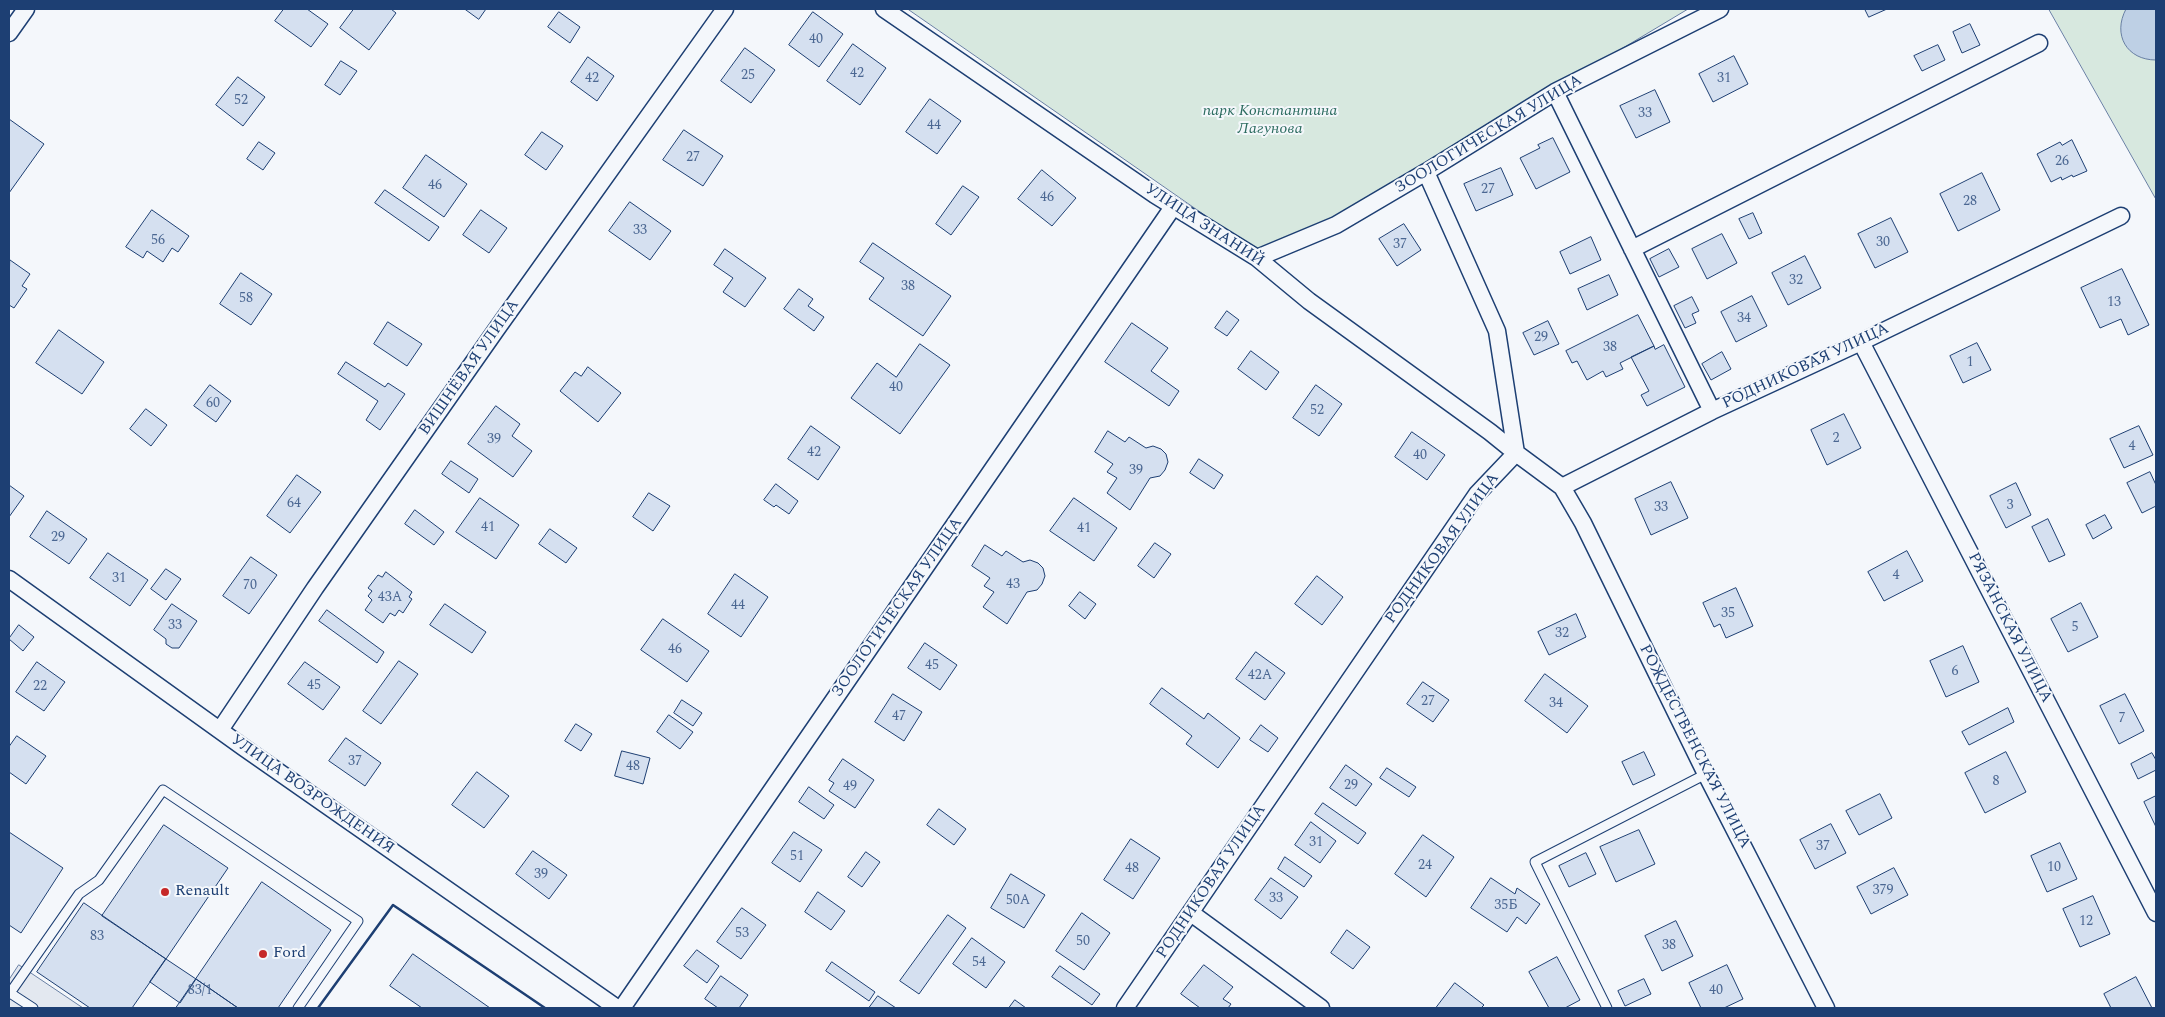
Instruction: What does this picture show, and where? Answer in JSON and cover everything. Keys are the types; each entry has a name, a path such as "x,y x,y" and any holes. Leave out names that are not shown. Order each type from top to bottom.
{"street":[{"path":"9,32 26,9"},
{"name":"ВИШНЁВАЯ УЛИЦА","path":"220,730 310,596 479,354 726,9"},
{"name":"УЛИЦА ЗНАНИЙ","path":"884,9 1173,207 1257,258 1309,301 1490,432 1516,453"},
{"name":"ЗООЛОГИЧЕСКАЯ УЛИЦА","path":"1257,258 1336,226 1555,92 1720,9"},
{"path":"1632,249 2039,43"},
{"path":"1555,92 1712,411"},
{"path":"1426,172 1497,331 1516,453 1562,487"},
{"name":"ЗООЛОГИЧЕСКАЯ УЛИЦА","path":"622,1008 1173,207"},
{"name":"РОДНИКОВАЯ УЛИЦА","path":"1562,487 1712,411 1861,342 2121,216"},
{"name":"РЯЗАНСКАЯ УЛИЦА","path":"1861,342 2156,913"},
{"name":"РОДНИКОВАЯ УЛИЦА","path":"1125,1008 1477,494 1516,453"},
{"name":"РОЖДЕСТВЕНСКАЯ УЛИЦА","path":"1562,487 1583,523 1706,774 1826,1008"},
{"name":"УЛИЦА ВОЗРОЖДЕНИЯ","path":"9,579 220,730 617,1008"},
{"path":"1191,913 1321,1008"}],"lane":[{"path":"1608,1008 1535,862 1706,774"},
{"path":"33,1008 10,993 79,894 99,880 163,790 358,921 298,1008"}],"green space":[{"name":"парк Константина Лагунова","path":"908,9 1688,9 1528,105 1313,229 1257,251"},
{"path":"2049,9 2156,9 2156,199"}],"shaded area":[{"path":"19,965 83,1008 9,1008 9,980"}],"water":[{"path":"2126,9 2156,9 2156,60 2137,56 2125,44 2121,28"}],"building":[{"path":"284,9 307,9 328,24 311,47 275,21"},
{"path":"354,9 391,9 396,13 369,50 340,28"},
{"path":"465,9 486,9 479,19"},
{"path":"1865,9 1887,9 1869,17"},
{"path":"559,12 580,27 570,43 548,27"},
{"path":"813,12 843,34 819,67 789,45"},
{"path":"1970,24 1980,45 1962,53 1953,32"},
{"path":"853,44 886,68 860,105 827,81"},
{"path":"1938,45 1945,60 1922,71 1914,56"},
{"path":"745,48 775,70 751,103 721,81"},
{"path":"1734,56 1748,84 1713,102 1699,74"},
{"path":"588,57 614,76 597,101 571,82"},
{"path":"341,61 357,71 340,95 325,85"},
{"path":"238,77 265,97 243,126 216,105"},
{"path":"1655,90 1670,122 1636,138 1620,106"},
{"path":"930,99 961,121 937,154 906,132"},
{"path":"9,119 44,144 9,193"},
{"path":"684,130 723,156 703,186 663,160"},
{"path":"542,132 563,146 546,170 525,155"},
{"path":"1553,138 1570,172 1536,189 1520,158 1540,148 1538,145"},
{"path":"2072,140 2087,171 2062,180 2061,177 2051,182 2037,154 2060,142 2062,145"},
{"path":"259,142 275,153 263,170 247,159"},
{"path":"426,155 467,184 444,217 403,188"},
{"path":"1501,168 1513,195 1476,211 1464,184"},
{"path":"1042,170 1076,198 1052,226 1018,199"},
{"path":"1982,173 2000,210 1958,231 1940,194"},
{"path":"963,186 979,197 951,235 936,224"},
{"path":"385,190 439,227 429,241 375,203"},
{"path":"630,202 671,231 650,260 609,231"},
{"path":"152,210 189,236 178,252 172,248 163,262 147,251 143,258 126,247"},
{"path":"481,210 507,228 489,253 463,235"},
{"path":"1753,213 1762,233 1749,239 1739,219"},
{"path":"1891,218 1908,252 1875,268 1858,234"},
{"path":"1404,224 1421,250 1397,266 1379,239"},
{"path":"1722,234 1737,263 1707,279 1692,249"},
{"path":"1591,237 1601,260 1570,274 1560,252"},
{"path":"873,243 951,296 923,336 869,299 884,278 860,262"},
{"path":"725,249 766,278 745,307 723,292 733,278 714,265"},
{"path":"1669,249 1679,267 1659,277 1650,259"},
{"path":"1805,256 1821,288 1788,305 1772,273"},
{"path":"10,260 30,274 22,286 27,289 14,308 9,305"},
{"path":"2122,269 2149,325 2128,335 2121,319 2100,328 2081,288"},
{"path":"241,273 272,294 251,325 220,304"},
{"path":"1609,275 1618,295 1587,310 1578,289"},
{"path":"799,289 813,299 808,306 824,317 814,331 784,309"},
{"path":"1752,296 1767,326 1736,342 1721,312"},
{"path":"1692,297 1699,311 1692,314 1696,323 1685,328 1674,306"},
{"path":"1227,311 1239,320 1227,336 1215,328"},
{"path":"1638,315 1654,346 1620,363 1623,369 1606,377 1603,371 1587,380 1577,361 1572,363 1566,351"},
{"path":"1548,321 1559,344 1534,355 1523,333"},
{"path":"388,322 422,344 407,366 374,344"},
{"path":"1132,323 1168,348 1151,371 1179,391 1169,406 1105,362"},
{"path":"59,330 104,362 82,394 36,363"},
{"path":"1977,343 1991,370 1963,383 1950,356"},
{"path":"920,344 950,365 900,434 851,398 877,363 896,377"},
{"path":"1664,345 1685,387 1647,406 1641,395 1649,391 1631,357 1654,346 1655,349"},
{"path":"1251,351 1279,372 1266,390 1238,369"},
{"path":"1722,352 1731,369 1711,380 1702,364"},
{"path":"346,362 385,387 388,383 405,394 380,430 366,420 378,401 338,374"},
{"path":"588,367 621,393 598,422 560,391 575,372 581,376"},
{"path":"210,385 231,401 216,422 194,406"},
{"path":"1316,385 1342,404 1319,436 1293,418"},
{"path":"496,406 520,424 512,436 532,451 513,477 468,444"},
{"path":"146,409 167,425 151,446 130,429"},
{"path":"1844,414 1861,448 1827,465 1811,430"},
{"path":"811,426 840,447 818,480 788,459"},
{"path":"2139,426 2153,455 2124,468 2110,439"},
{"path":"1108,431 1125,442 1129,437 1146,448 1153,446 1161,449 1166,454 1168,462 1165,470 1160,476 1150,478 1130,510 1107,493 1117,478 1107,472 1113,464 1095,452"},
{"path":"1412,432 1445,455 1427,480 1395,457"},
{"path":"1199,459 1223,475 1214,489 1190,473"},
{"path":"451,461 478,479 469,493 442,474"},
{"path":"2150,472 2156,485 2156,506 2142,513 2127,483"},
{"path":"297,475 321,492 290,533 267,516"},
{"path":"1671,482 1688,518 1651,535 1635,499"},
{"path":"2016,483 2031,515 2006,528 1990,496"},
{"path":"776,484 798,501 789,514 776,505 774,507 764,500"},
{"path":"9,485 24,496 9,517"},
{"path":"649,493 670,506 653,531 633,517"},
{"path":"480,498 519,525 496,559 456,532"},
{"path":"1074,498 1117,528 1094,561 1050,531"},
{"path":"415,510 444,532 434,545 405,524"},
{"path":"47,511 87,539 69,564 30,537"},
{"path":"2105,515 2112,528 2093,539 2086,525"},
{"path":"2048,519 2065,555 2049,562 2032,527"},
{"path":"550,529 577,548 566,563 539,544"},
{"path":"1155,543 1171,554 1154,578 1138,566"},
{"path":"985,545 1002,556 1006,551 1023,562 1030,560 1038,563 1043,568 1045,576 1042,584 1037,590 1027,592 1007,624 983,607 994,592 984,586 990,578 972,566"},
{"path":"1907,551 1923,581 1884,601 1868,572"},
{"path":"108,553 148,580 130,606 90,578"},
{"path":"251,557 277,575 249,614 223,596"},
{"path":"166,569 181,579 166,600 151,589"},
{"path":"386,572 412,592 409,597 412,599 403,613 399,610 395,616 390,613 383,623 365,610 372,600 368,596 372,591 368,588 378,575 382,577"},
{"path":"735,574 768,597 741,637 708,614"},
{"path":"1317,576 1343,597 1322,625 1295,604"},
{"path":"1736,588 1753,626 1726,638 1720,624 1714,627 1703,603"},
{"path":"1080,592 1096,604 1085,619 1069,606"},
{"path":"2081,603 2098,637 2068,652 2051,619"},
{"path":"172,604 197,621 179,648 172,648 166,644 166,639 154,630"},
{"path":"445,604 486,632 472,653 430,625"},
{"path":"327,610 384,652 377,663 319,621"},
{"path":"1576,614 1586,637 1549,655 1538,632"},
{"path":"663,619 709,651 687,682 641,650"},
{"path":"19,625 34,637 23,651 9,639"},
{"path":"925,643 957,665 940,690 908,668"},
{"path":"1963,646 1979,682 1946,697 1930,661"},
{"path":"1256,652 1285,673 1265,700 1236,679"},
{"path":"399,661 418,674 381,724 363,711"},
{"path":"37,662 65,682 44,711 16,692"},
{"path":"305,662 340,687 323,710 288,684"},
{"path":"1545,674 1588,706 1567,733 1525,701"},
{"path":"1423,682 1449,700 1433,722 1407,704"},
{"path":"1162,688 1204,719 1208,713 1240,738 1218,768 1186,744 1192,736 1150,704"},
{"path":"893,694 922,712 904,741 875,722"},
{"path":"2125,694 2144,731 2119,744 2100,706"},
{"path":"682,700 702,713 693,726 674,713"},
{"path":"2008,708 2014,722 1969,745 1962,732"},
{"path":"669,715 693,732 680,749 657,732"},
{"path":"576,724 592,734 581,751 565,741"},
{"path":"1261,725 1278,738 1268,752 1250,740"},
{"path":"17,736 46,756 26,784 9,772 9,747"},
{"path":"346,738 381,763 365,786 329,761"},
{"path":"622,751 650,758 643,784 615,776"},
{"path":"1644,752 1655,775 1633,785 1622,762"},
{"path":"2006,752 2026,792 1985,813 1965,773"},
{"path":"2152,753 2156,760 2156,770 2138,779 2131,764"},
{"path":"843,759 874,780 855,808 829,791 834,783 829,780"},
{"path":"1346,765 1372,784 1356,806 1330,788"},
{"path":"1387,768 1416,787 1409,797 1380,778"},
{"path":"477,772 509,796 484,828 452,805"},
{"path":"809,787 834,805 824,819 799,802"},
{"path":"1880,794 1892,818 1859,835 1846,811"},
{"path":"2156,796 2156,827 2144,802"},
{"path":"1323,803 1366,833 1358,844 1315,814"},
{"path":"939,809 966,829 954,845 927,825"},
{"path":"1311,822 1336,841 1320,863 1295,845"},
{"path":"1831,824 1846,853 1815,869 1800,840"},
{"name":"Renault","path":"164,825 228,868 166,959 102,916"},
{"path":"1639,830 1655,864 1616,882 1600,847"},
{"path":"9,832 63,868 21,933 9,925"},
{"path":"794,832 822,850 800,882 772,863"},
{"path":"1423,835 1454,857 1426,897 1395,874"},
{"path":"1131,839 1160,858 1133,899 1104,880"},
{"path":"2060,843 2077,879 2047,892 2031,856"},
{"path":"533,851 567,875 549,899 516,874"},
{"path":"866,852 880,862 862,887 848,877"},
{"path":"1586,853 1596,874 1569,887 1559,866"},
{"path":"1285,857 1312,876 1304,887 1278,869"},
{"path":"1894,868 1908,895 1871,914 1857,887"},
{"path":"1011,874 1045,895 1024,928 991,908"},
{"path":"1271,878 1298,897 1281,919 1255,900"},
{"path":"1491,878 1515,894 1517,888 1540,904 1526,924 1517,917 1507,932 1471,908"},
{"name":"Ford","path":"262,882 331,930 278,1008 238,1008 196,979"},
{"path":"818,892 845,911 831,930 805,912"},
{"path":"2093,896 2110,934 2080,947 2063,909"},
{"path":"84,903 166,959 132,1008 90,1008 37,972"},
{"path":"742,908 766,925 741,959 717,942"},
{"path":"1082,913 1110,933 1084,970 1056,951"},
{"path":"948,915 966,928 919,994 900,981"},
{"path":"1676,921 1693,956 1662,971 1645,936"},
{"path":"1347,930 1370,947 1353,969 1331,953"},
{"path":"972,938 1005,962 986,988 953,964"},
{"path":"697,950 719,966 707,983 684,966"},
{"path":"413,954 490,1008 422,1008 390,986"},
{"path":"1557,957 1580,1000 1565,1008 1549,1008 1529,972"},
{"path":"166,959 196,979 180,1003 150,982"},
{"path":"832,962 875,992 869,1001 826,971"},
{"path":"1204,965 1233,987 1223,999 1231,1004 1228,1008 1200,1008 1181,994"},
{"path":"1727,965 1743,999 1724,1008 1701,1008 1689,983"},
{"path":"1060,966 1100,994 1092,1005 1052,977"},
{"path":"721,976 748,995 739,1008 718,1008 705,999"},
{"path":"2136,977 2152,1008 2111,1008 2104,994"},
{"path":"196,979 238,1008 176,1008"},
{"path":"1644,979 1651,994 1625,1006 1618,991"},
{"path":"1455,983 1484,1005 1481,1008 1436,1008"},
{"path":"878,996 896,1008 869,1008"},
{"path":"1015,1000 1026,1008 1009,1008"}],"wall":[{"path":"318,1008 393,905 545,1008"}],"place":[{"name":"Renault","path":"165,892"},
{"name":"Ford","path":"263,954"}]}
